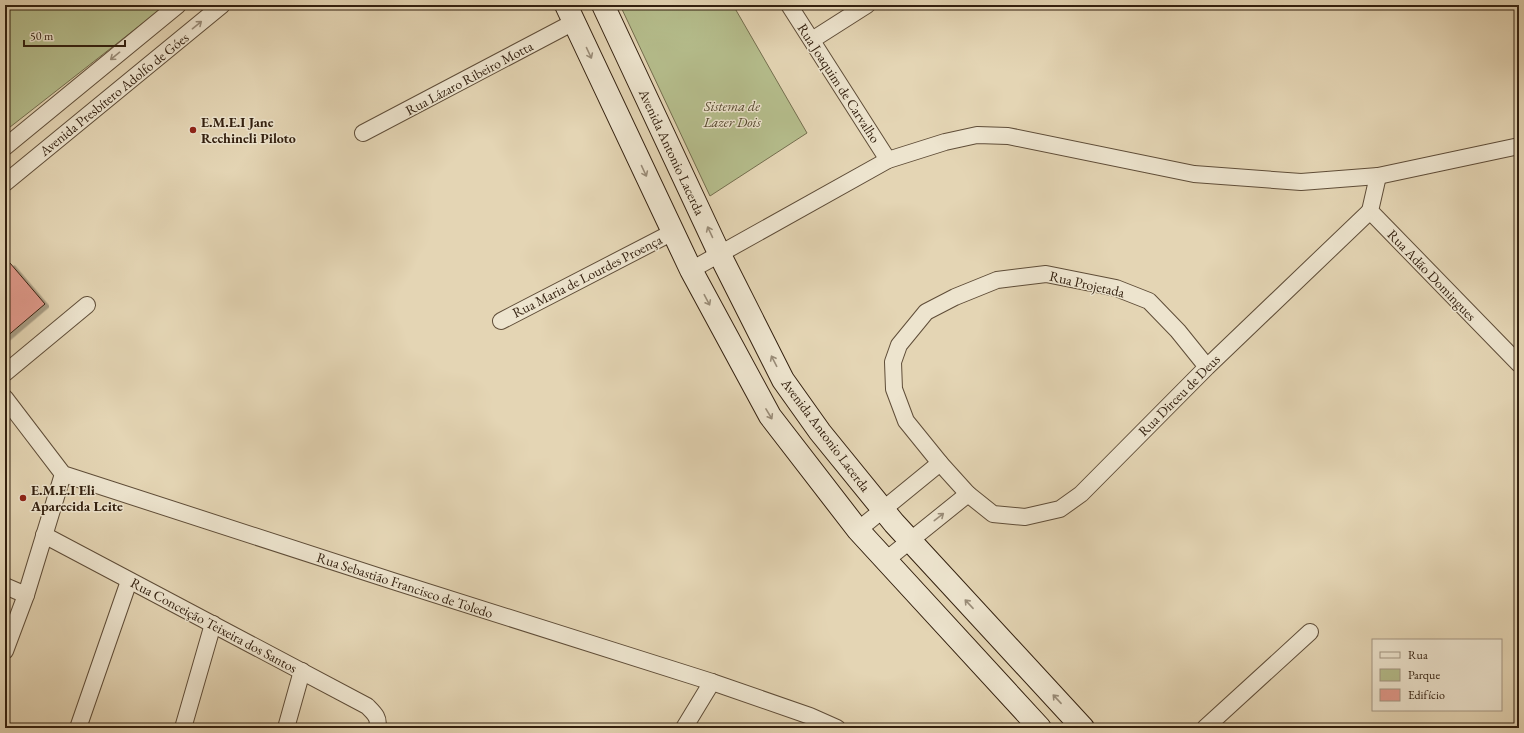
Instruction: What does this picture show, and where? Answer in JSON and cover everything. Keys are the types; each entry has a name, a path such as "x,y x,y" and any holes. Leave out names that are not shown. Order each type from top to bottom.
{"main road":[{"name":"Avenida Antonio Lacerda","path":"603,5 720,255 783,380 820,432 909,541 1083,728"},
{"path":"570,14 691,270 770,416 858,530 1040,728"}],"street":[{"name":"Avenida Presbítero Adolfo de Góes","path":"5,147 178,5"},
{"name":"Avenida Presbítero Adolfo de Góes","path":"5,183 222,5"},
{"name":"Rua Joaquim de Carvalho","path":"789,5 888,160"},
{"path":"812,40 867,5"},
{"name":"Rua Lázaro Ribeiro Motta","path":"363,133 570,14"},
{"path":"691,270 888,160 945,142 977,135 1008,136 1194,174 1301,182 1378,176 1519,146"},
{"path":"1370,211 1378,176"},
{"name":"Rua Adão Domingues","path":"1370,211 1519,364"},
{"name":"Rua Dirceu de Deus","path":"940,463 968,494 993,514 1025,517 1060,508 1080,494 1207,367 1370,211"},
{"name":"Rua Maria de Lourdes Proença","path":"501,321 673,232"},
{"name":"Rua Projetada","path":"940,463 906,422 894,389 894,362 899,345 926,312 997,280 1046,274 1116,288 1149,301 1178,331 1207,367"},
{"path":"5,373 87,305"},
{"path":"5,398 63,474 26,595 5,651"},
{"path":"858,530 940,463"},
{"name":"Rua Sebastião Francisco de Toledo","path":"63,474 396,582 712,682 806,722 837,728"},
{"path":"886,560 968,494"},
{"name":"Rua Conceição Teixeira dos Santos","path":"44,535 367,706 375,714 378,725"},
{"path":"78,728 129,580"},
{"path":"5,586 26,595"},
{"path":"182,728 213,624"},
{"path":"1205,728 1310,632"},
{"path":"286,728 302,671"},
{"path":"684,728 712,682"}],"green space":[{"path":"5,5 166,5 5,131"},
{"name":"Sistema de Lazer Dois","path":"620,5 733,5 807,133 710,196"}],"building":[{"path":"10,263 45,304 5,338 5,267"}],"place":[{"name":"E.M.E.I Jane Rechineli Piloto","path":"193,130"},
{"name":"E.M.E.I Eli Aparecida Leite","path":"23,498"}]}
